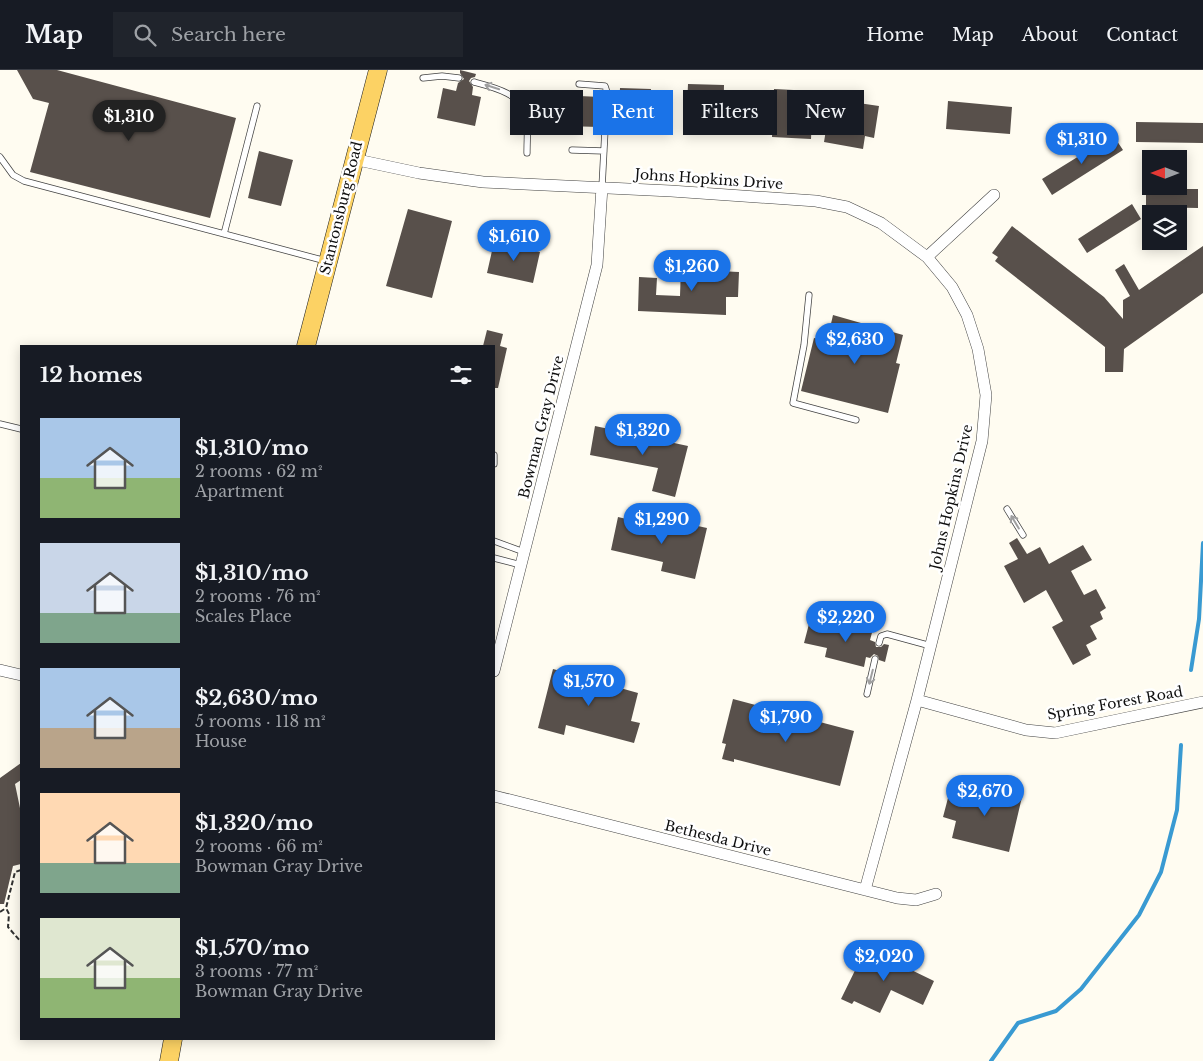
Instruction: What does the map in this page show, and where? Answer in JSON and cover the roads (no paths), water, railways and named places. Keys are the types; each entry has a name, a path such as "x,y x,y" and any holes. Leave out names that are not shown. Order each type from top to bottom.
{"main road":[{"name":"Stantonsburg Road","path":"306,345 353,159 378,70"},
{"path":"169,1061 173,1040"}],"street":[{"name":"Johns Hopkins Drive","path":"353,159 419,173 483,182 602,187 816,201 847,207 881,223 927,257 952,287 967,315 978,349 986,395 982,441 931,646 866,890"},
{"name":"Bowman Gray Drive","path":"495,667 596,265 602,187"},
{"path":"927,257 994,195"},
{"path":"0,670 20,675"},
{"name":"Spring Forest Road","path":"917,700 1026,730 1055,733 1203,702"},
{"name":"Bethesda Drive","path":"495,796 866,890 916,900 936,894"}],"lane":[{"path":"424,78 442,76 459,78"},
{"path":"474,82 498,88 516,98 527,115 527,153"},
{"path":"579,84 604,86 607,92 602,187"},
{"path":"224,234 258,106"},
{"path":"572,150 604,151"},
{"path":"0,157 13,175 24,181 328,261"},
{"path":"809,295 804,345 793,402 856,420"},
{"path":"0,424 20,428"},
{"path":"1007,509 1023,535"},
{"path":"495,541 524,552"},
{"path":"495,558 521,565"},
{"path":"879,643 881,636 887,634 931,646"},
{"path":"867,694 875,659"}],"waterway":[{"path":"1191,670 1199,619 1203,543"},
{"path":"991,1061 1018,1023 1056,1011 1081,989 1139,915 1161,872 1177,810 1181,745"}]}
